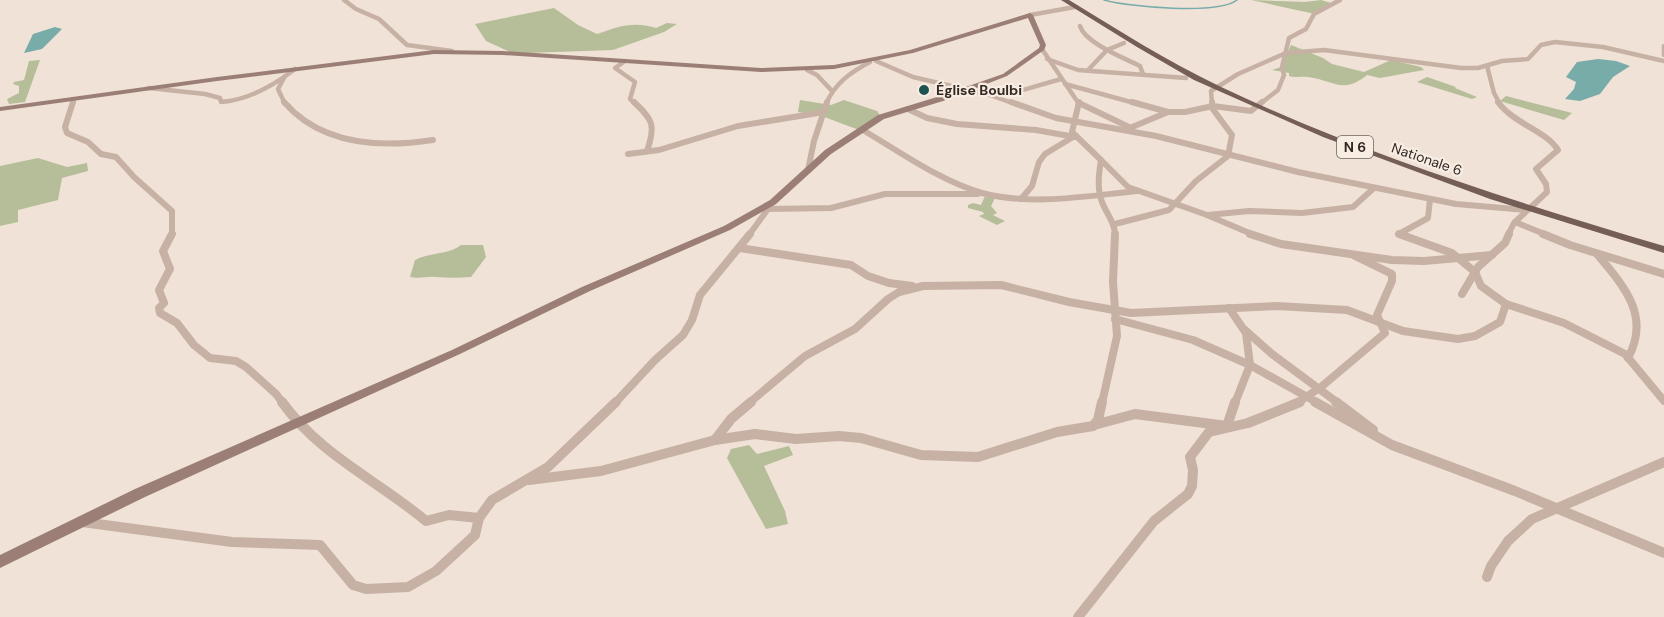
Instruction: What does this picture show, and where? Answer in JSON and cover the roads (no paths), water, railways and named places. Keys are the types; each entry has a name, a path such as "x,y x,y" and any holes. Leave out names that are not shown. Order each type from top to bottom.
{"main road":[{"name":"Nationale 6","path":"1064,0 1165,61 1258,107 1378,156 1527,209 1664,250"}],"street":[{"path":"344,0 356,9 379,19 407,45 459,52 761,70 807,70 873,61 911,52 1029,15 1075,7"},
{"path":"1062,80 1168,112 1185,112 1213,106 1251,111 1278,90 1284,75 1282,67 1291,37 1306,29 1314,14 1340,0"},
{"path":"1029,15 1038,31 1044,54 1079,103 1152,136"},
{"path":"1080,26 1082,33 1107,50 1140,66 1143,74"},
{"path":"1115,224 1169,210 1196,181 1229,155 1232,135 1214,112 1211,91 1238,74 1286,53 1324,50 1440,66 1487,66 1502,61 1528,59 1540,45 1553,42 1585,45 1664,61"},
{"path":"1089,69 1107,50 1124,43"},
{"path":"1664,46 1664,55"},
{"path":"0,109 382,57 459,52"},
{"path":"1044,54 1078,70"},
{"path":"82,522 232,542 320,545 353,585 366,589 408,587 425,579 475,535 479,518 492,500 548,467 600,419 655,360 683,335 692,320 700,295 710,279 740,248 770,205 808,170 861,129 881,117 1005,75 1044,54"},
{"path":"625,61 615,68 635,82 630,99 653,121 654,130 647,151"},
{"path":"808,170 808,158 832,91 858,68 873,61 907,75 990,95 1034,112 1073,122 1152,136 1430,199 1473,206 1527,209"},
{"path":"1462,294 1475,272 1505,243 1515,222 1548,189 1536,169 1558,150 1551,140 1509,116 1497,103 1487,66"},
{"path":"148,88 205,94 220,98 221,102 227,102 239,99 295,69"},
{"path":"990,95 1009,94 1062,80 1078,70 1089,69 1172,79 1186,78"},
{"path":"807,70 817,75 832,91"},
{"path":"285,76 278,89 279,94 290,110 316,128 351,142 384,146 400,146 433,140"},
{"path":"74,99 65,127 67,133 88,142 101,154 116,157 171,211 172,236 163,248 163,256 170,269 159,290 164,303 159,311 177,323 194,345 210,358 236,362 246,367 276,394 297,423 358,474 395,495 426,521 449,515 479,518"},
{"path":"1079,103 1072,132 1119,180 1137,191 1175,202 1270,242 1355,256 1424,261 1492,255"},
{"path":"908,109 927,118 957,124 1036,130 1075,137"},
{"path":"628,153 670,148 719,130 824,112"},
{"path":"1123,130 1168,112"},
{"path":"861,129 941,175 989,194"},
{"path":"1021,199 1032,186 1039,162 1045,154 1075,137"},
{"path":"1093,426 1098,420 1117,336 1113,282 1115,224 1101,201 1102,195 1098,184 1101,160"},
{"path":"1207,215 1240,212 1302,213 1353,207 1374,188"},
{"path":"0,562 82,522 456,352 579,292 727,228 770,205 831,208 872,196 894,194 989,194 1041,200 1137,191"},
{"path":"1430,199 1428,218 1400,234 1443,248 1459,258 1475,272 1481,286 1506,304 1545,316 1586,333 1628,358 1664,401"},
{"path":"1515,222 1596,254 1664,274"},
{"path":"740,248 851,265 868,276 890,283 923,286 963,283 1001,285 1116,315 1184,337 1250,365 1392,445 1558,508 1664,553"},
{"path":"1596,254 1627,292 1635,308 1636,343 1628,358"},
{"path":"1078,617 1154,521 1188,494 1192,486 1193,470 1190,457 1209,432 1248,423 1281,411 1306,397 1386,333 1377,315 1392,280 1392,274 1355,256"},
{"path":"715,440 731,419 805,356 855,329 899,292 923,286"},
{"path":"1116,315 1178,309 1277,306 1347,310 1403,331 1458,339 1488,330 1500,322 1506,304"},
{"path":"1229,308 1244,329 1272,354 1392,445"},
{"path":"1227,426 1242,381 1250,365 1244,329"},
{"path":"529,480 601,471 715,440 755,434 796,440 838,436 861,438 921,455 978,457 1057,432 1093,426 1135,414 1227,426"},
{"path":"1486,577 1508,542 1532,519 1664,462"}],"water":[{"path":"55,27 62,29 42,49 24,53 33,34"},
{"path":"1598,59 1616,61 1630,66 1613,77 1600,94 1580,101 1565,99 1574,89 1576,82 1566,77 1577,62"}],"waterway":[{"path":"1104,0 1173,8 1212,7 1227,5 1237,0"}],"place":[{"name":"Église Boulbi","path":"924,90"}]}
